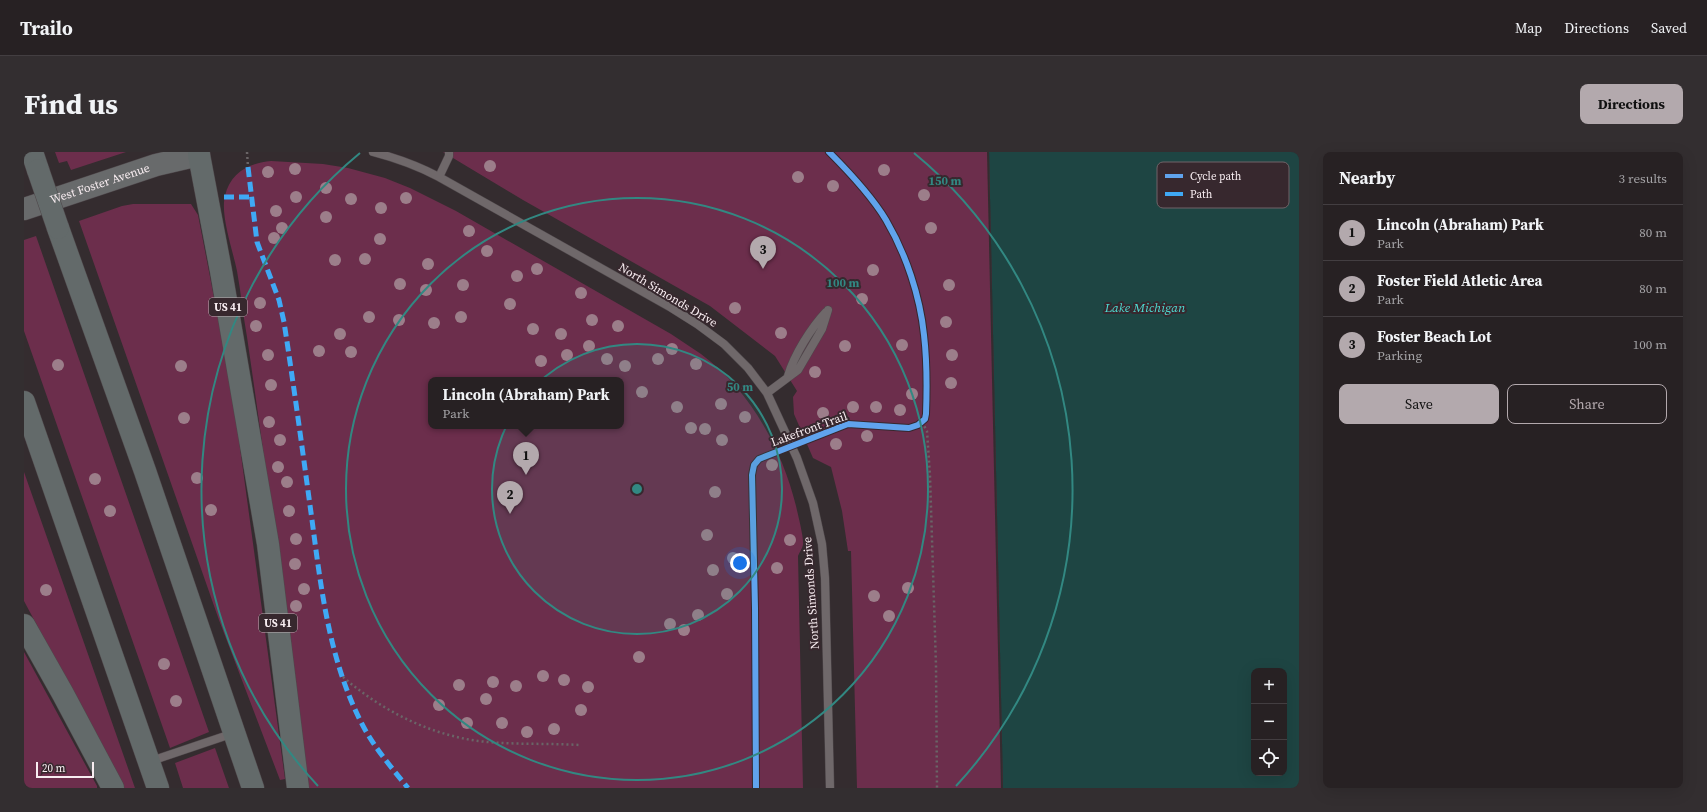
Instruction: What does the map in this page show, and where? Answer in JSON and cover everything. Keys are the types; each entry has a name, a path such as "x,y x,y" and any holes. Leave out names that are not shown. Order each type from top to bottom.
{"highway":[{"name":"US 41","path":"201,154 268,544 298,788"},
{"path":"35,161 253,788"},
{"path":"24,402 158,788"},
{"path":"24,625 113,788"}],"main road":[{"name":"West Foster Avenue","path":"24,208 156,165 201,154"}],"lane":[{"name":"North Simonds Drive","path":"373,152 391,156 417,166 439,177 697,324 736,354 767,393 797,458 813,503 822,544 826,595 830,788"},
{"path":"439,177 452,153"},
{"path":"767,393 798,370 822,329 828,310 814,324 791,366 788,376"},
{"path":"150,762 234,733"}],"path":[{"path":"246,152 248,167"},
{"path":"915,426 925,419 926,414"},
{"path":"922,422 927,431 930,476 938,788"},
{"path":"343,677 362,693 389,710 422,725 457,737 506,743 579,745"}],"shaded area":[{"path":"55,152 126,152 71,170 67,161 59,163"},
{"path":"443,152 989,152 1003,788 857,788 851,551 848,551 842,511 831,467 813,458 794,414 793,397 797,391 775,356 710,306 523,200"},
{"path":"271,161 323,164 348,168 385,178 410,188 456,211 671,334 701,354 735,385 762,422 773,442 790,485 802,532 803,545 798,556 803,788 308,788 247,337 237,271 224,213 225,196 231,181 236,175 255,164"},
{"path":"133,204 191,204 198,215 226,359 238,433 285,779 280,780 219,620 79,221 122,206"},
{"path":"36,236 209,732 170,748 24,331 24,240"},
{"path":"24,472 135,788 124,788 24,601"},
{"path":"24,652 97,786 97,788 24,788"},
{"path":"215,748 229,788 183,788 175,763"}],"water":[{"name":"Lake Michigan","path":"989,152 1299,152 1299,788 1003,788"}],"pier":[{"path":"987,152 989,152 1003,788 1001,788"}],"marked path":[{"path":"248,167 257,242 279,300 284,322 319,571 334,648 350,698 361,722 377,748 408,788"},
{"path":"224,197 251,197"}],"cycle path":[{"name":"Lakefront Trail","path":"756,788 755,608 752,475 754,465 759,459 848,424 909,428 918,425 925,419 926,414 926,355 924,335 919,305 906,261 886,220 874,202 829,152"}],"place":[{"name":"Foster Beach Lot","path":"763,269"},
{"name":"Lincoln (Abraham) Park","path":"526,475"},
{"name":"Foster Field Atletic Area","path":"510,514"}]}
